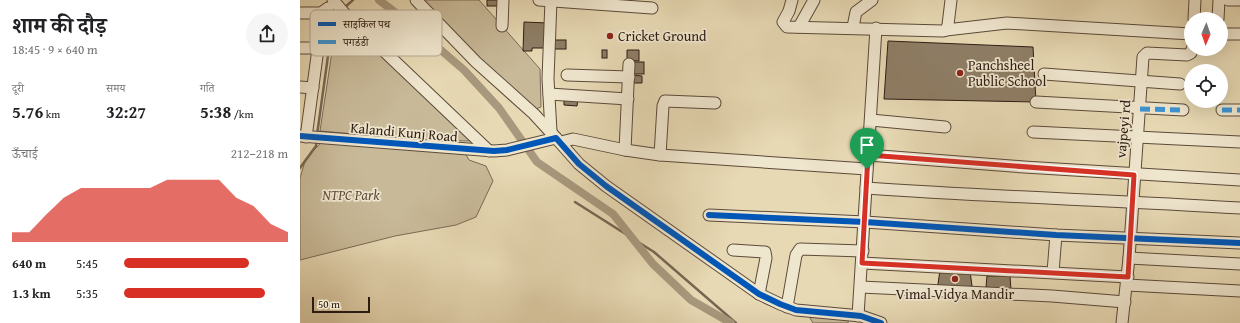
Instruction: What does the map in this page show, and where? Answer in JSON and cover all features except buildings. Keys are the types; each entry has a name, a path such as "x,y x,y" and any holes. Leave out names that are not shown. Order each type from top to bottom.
{"street":[{"path":"416,0 426,10"},
{"path":"502,26 503,0"},
{"path":"539,0 652,8"},
{"path":"551,0 549,94 556,137"},
{"path":"799,26 814,0"},
{"path":"853,27 856,12 872,0"},
{"path":"946,30 951,0"},
{"path":"1194,12 1195,0"},
{"path":"1218,12 1219,0"},
{"path":"1228,0 1240,0"},
{"path":"791,1 783,24 787,27 853,27 946,30 1007,23 1184,34"},
{"path":"328,10 338,6"},
{"path":"300,14 310,13"},
{"path":"442,27 476,62 556,137 579,164 606,186 759,294 787,308 858,316 881,323"},
{"path":"858,316 876,28"},
{"path":"1228,34 1240,34"},
{"name":"vajpeyi rd","path":"1122,323 1129,258 1142,81 1142,57 1145,54 1184,55"},
{"path":"310,137 313,88 317,56"},
{"path":"390,56 489,151"},
{"path":"625,150 630,64"},
{"path":"1044,74 1180,84"},
{"path":"567,75 629,77"},
{"path":"300,87 313,88"},
{"path":"549,94 628,99"},
{"path":"660,154 663,106 665,101 715,103"},
{"path":"1036,102 1140,109 1183,110"},
{"path":"1222,110 1240,110"},
{"path":"871,120 945,127"},
{"path":"1033,132 1240,142"},
{"name":"Kalandi Kunj Road","path":"310,137 489,151 507,150 556,137 625,150 660,154 867,169"},
{"path":"868,155 1134,175 1240,180"},
{"path":"866,188 994,197 1133,201 1240,208"},
{"path":"709,215 864,222 1056,235 1240,243"},
{"path":"1053,272 1056,235"},
{"path":"787,308 796,255 800,249 863,251"},
{"path":"733,250 765,252 766,258 759,294"},
{"path":"1129,258 1240,264"},
{"path":"862,263 1053,272 1127,281 1240,291"},
{"path":"861,287 1052,296 1125,302"}],"green space":[{"path":"419,0 479,0 540,69 541,107 533,110 442,22 442,10 429,10"},
{"path":"331,56 384,56 468,136 470,141 422,140 320,131"},
{"name":"NTPC Park","path":"322,142 464,151 469,160 486,166 493,181 476,217 456,225 395,236 300,260 300,178 306,158"},
{"path":"807,313 849,317 848,323 813,323"}],"waterway":[{"path":"344,8 353,0"},
{"path":"379,0 392,10"},
{"path":"442,51 464,70 499,108 537,162 613,214 653,264 691,300 731,323"},
{"path":"317,135 328,56"},
{"path":"300,168 316,146 317,139"},
{"path":"575,202 654,252 736,323"}],"marked path":[{"path":"1140,109 1183,110"},
{"path":"1222,110 1240,110"}],"cycle path":[{"path":"300,136 494,151 507,150 556,138 579,164 606,186 759,294 796,310 861,316 881,323"},
{"path":"709,215 865,222 1056,235 1240,243"}],"place":[{"name":"Cricket Ground","path":"610,36"},
{"name":"Panchsheel Public School","path":"960,73"},
{"name":"Vimal Vidya Mandir","path":"955,279"}],"route":[{"path":"868,155 1134,175 1128,277 862,263 867,169 868,155"}]}
